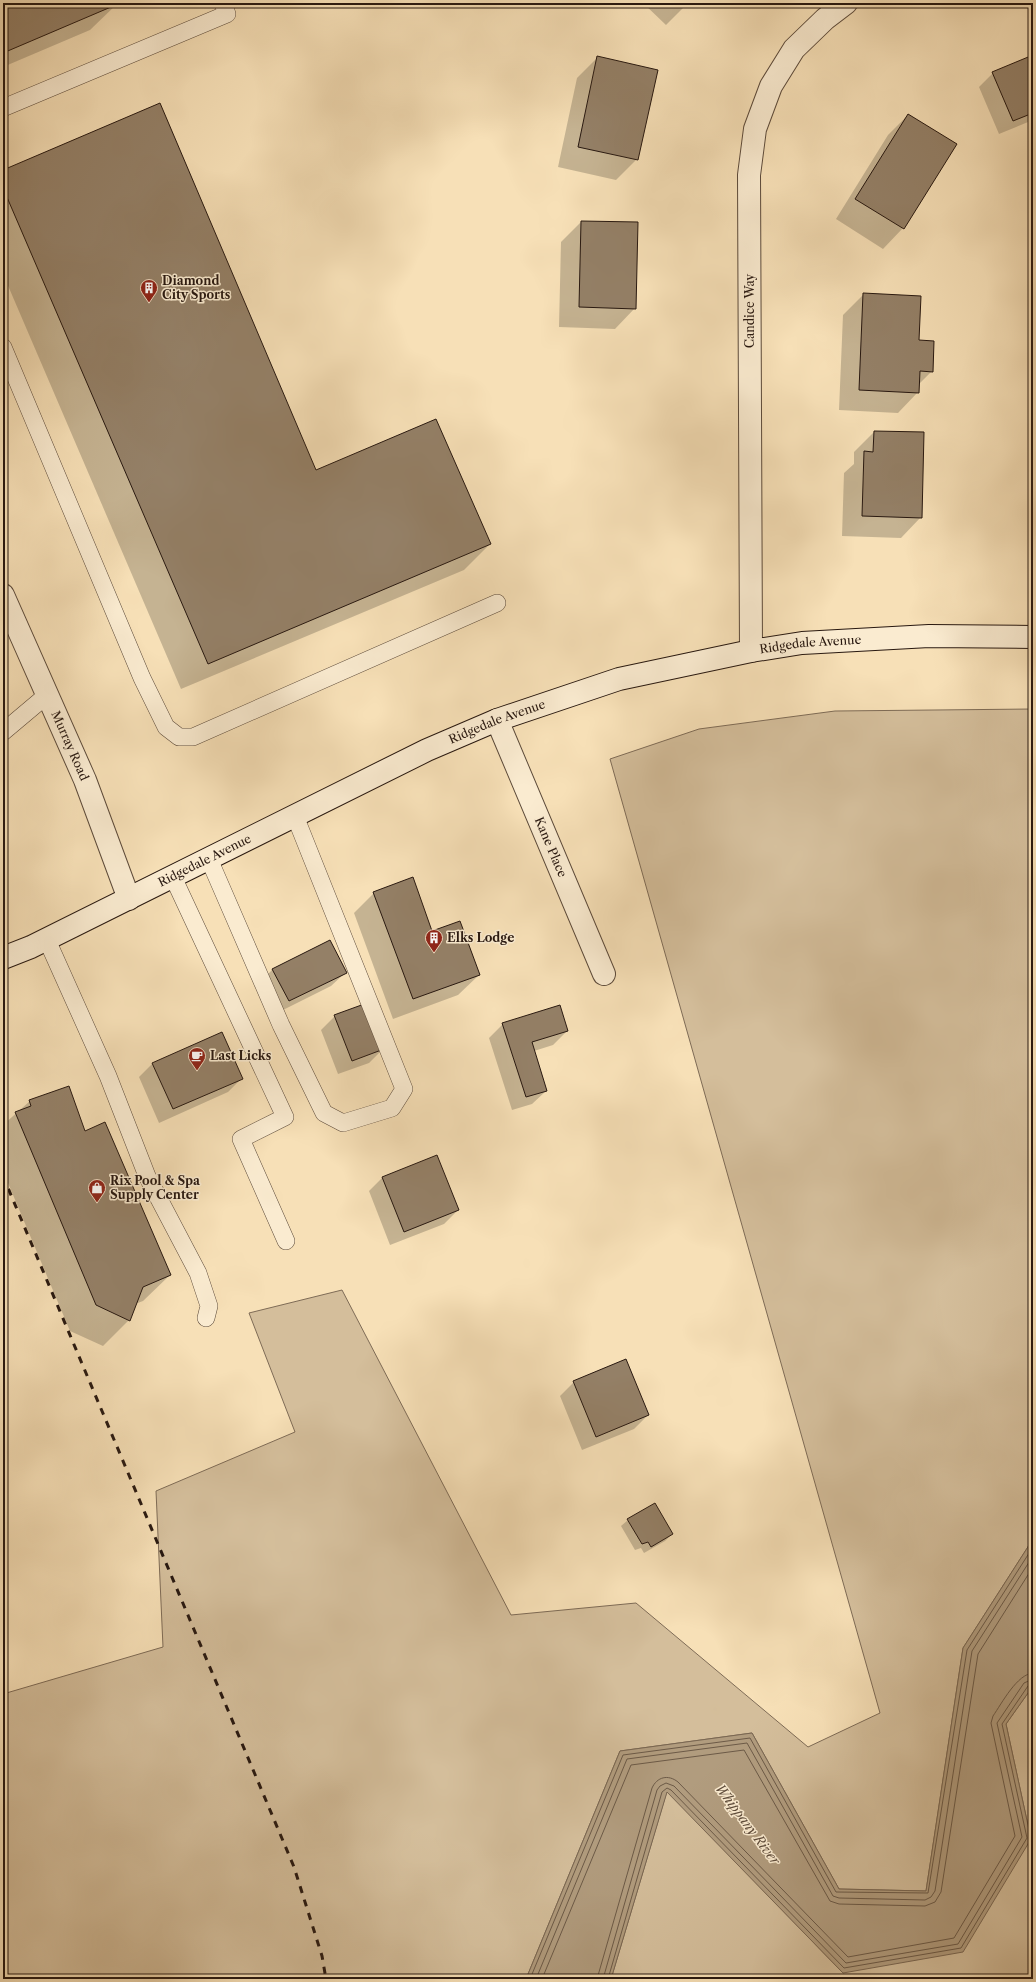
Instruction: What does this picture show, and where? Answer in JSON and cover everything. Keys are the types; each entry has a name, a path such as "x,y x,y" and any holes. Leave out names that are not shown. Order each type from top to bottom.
{"street":[{"name":"Candice Way","path":"751,652 749,175 755,129 771,86 794,49 825,19 846,3"},
{"name":"Murray Road","path":"3,595 85,780 129,899"},
{"name":"Ridgedale Avenue","path":"3,958 47,940 426,750 497,720 619,679 802,643 929,636 1033,637"},
{"name":"Kane Place","path":"497,720 604,974"}],"lane":[{"path":"3,108 227,14 222,3"},
{"path":"3,347 142,678 166,727 179,737 193,737 498,603"},
{"path":"3,732 48,696"},
{"path":"209,859 281,1025 324,1113 343,1123 392,1108 404,1089 295,816"},
{"path":"173,877 285,1117 241,1139 286,1241"},
{"path":"47,940 108,1076 147,1176 198,1273 209,1306 206,1318"}],"shaded area":[{"path":"1033,709 1033,1539 963,1648 926,1891 839,1889 752,1733 620,1751 526,1979 3,1979 3,1694 163,1647 156,1491 295,1432 249,1313 342,1290 511,1615 636,1603 808,1747 880,1713 610,759 699,729 835,711"},
{"path":"1033,1686 1033,1979 611,1979 667,1791 843,1973 1031,1839 1006,1724"}],"water":[{"name":"Whippany River","path":"1033,1539 1033,1686 1006,1724 1031,1839 963,1952 843,1973 667,1792 611,1979 526,1979 620,1751 752,1733 839,1889 926,1891 963,1648"}],"building":[{"path":"3,3 117,3 118,4 3,53"},
{"path":"1033,55 1033,113 1013,121 992,72"},
{"path":"597,56 658,70 638,160 578,147"},
{"name":"Diamond City Sports","path":"160,103 316,470 436,419 491,544 208,664 3,188 3,170"},
{"path":"908,114 957,144 904,229 855,199"},
{"path":"581,221 638,222 636,309 579,307"},
{"path":"863,293 921,296 919,340 934,341 933,372 920,371 919,393 859,390"},
{"path":"874,431 924,432 922,518 862,516 864,451 873,452"},
{"name":"Elks Lodge","path":"413,877 432,931 460,921 480,975 413,999 373,892"},
{"path":"330,940 347,973 289,1001 272,969"},
{"path":"367,1003 384,1049 352,1061 334,1015"},
{"path":"560,1005 568,1031 532,1042 547,1091 526,1097 502,1023"},
{"name":"Last Licks","path":"222,1032 243,1079 173,1109 152,1063"},
{"name":"Rix Pool & Spa Supply Center","path":"69,1086 85,1131 105,1122 171,1275 143,1287 130,1321 96,1305 15,1112 31,1106 29,1100"},
{"path":"437,1155 459,1210 404,1232 382,1177"},
{"path":"626,1359 649,1415 596,1437 573,1381"},
{"path":"655,1503 673,1534 651,1547 648,1542 642,1544 627,1519"}],"railway":[{"path":"3,1176 294,1867 322,1956 326,1979"}],"place":[{"name":"Diamond City Sports","path":"149,303"},
{"name":"Elks Lodge","path":"434,953"},
{"name":"Last Licks","path":"197,1071"},
{"name":"Rix Pool & Spa Supply Center","path":"97,1203"}]}
